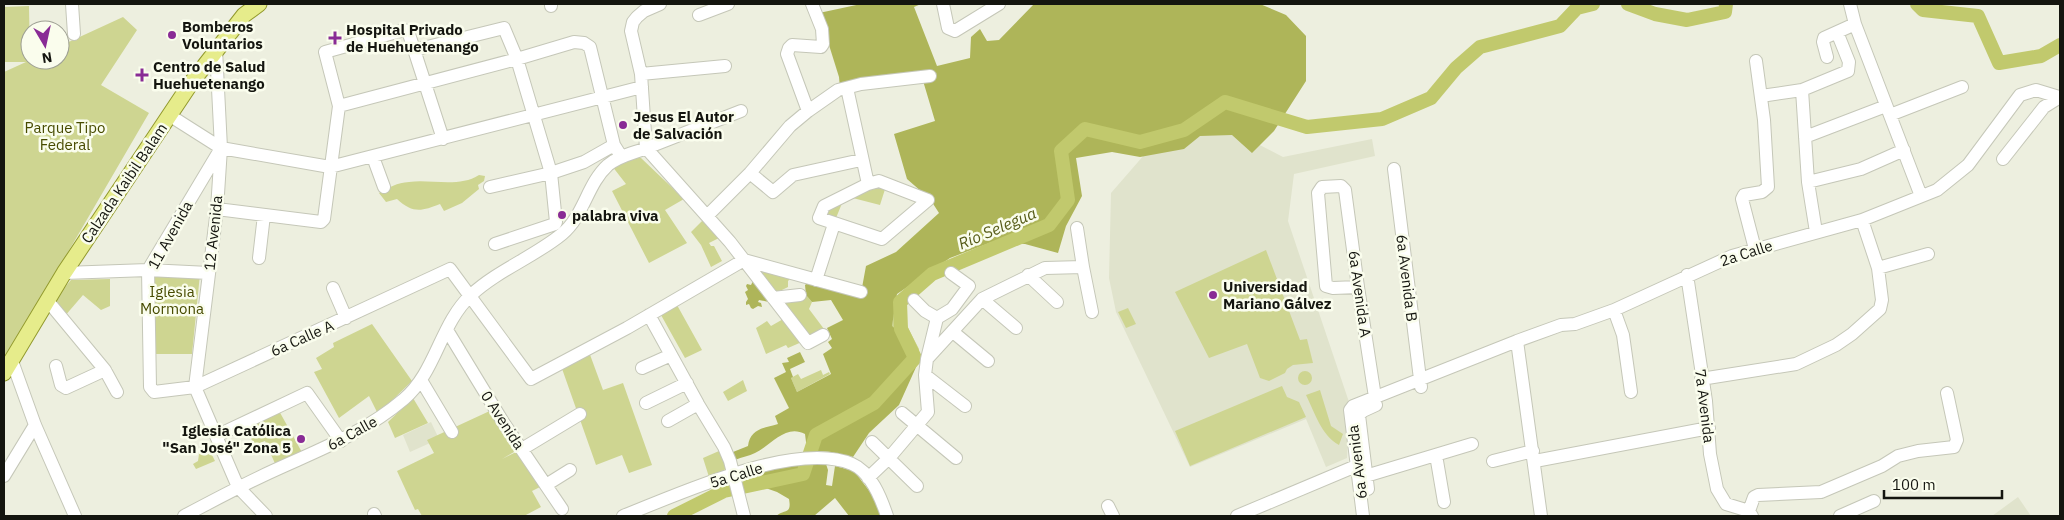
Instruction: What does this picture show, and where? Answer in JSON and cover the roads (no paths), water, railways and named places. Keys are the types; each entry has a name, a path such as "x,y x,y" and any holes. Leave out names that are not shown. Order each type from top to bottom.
{"main road":[{"name":"Calzada Kaibil Balam","path":"8,367 64,273 242,9 259,4"}],"street":[{"path":"72,4 74,34"},
{"path":"660,4 642,13 632,25 631,31 642,80 646,148 744,260 808,343 823,335"},
{"path":"699,15 728,4"},
{"path":"808,110 787,54 792,45 814,48 821,47 823,44 822,29 812,4"},
{"path":"943,4 948,28 955,31 999,4"},
{"path":"1850,4 1855,24 1921,196"},
{"path":"1827,57 1823,42 1824,38 1855,24"},
{"path":"415,50 504,28 517,60 551,173 556,223 495,244"},
{"path":"217,209 322,222 324,220 339,106 325,52 405,30 409,32 443,139"},
{"path":"1761,96 1802,90 1848,71 1849,62 1837,32"},
{"path":"339,106 517,60 574,42 584,43 590,47 614,145 621,156 741,111"},
{"name":"12 Avenida","path":"195,387 217,209 221,148 216,49"},
{"path":"1755,249 1742,199 1744,194 1762,192 1768,187 1765,130 1756,61"},
{"path":"169,115 221,148 330,167 601,98 642,80 726,66"},
{"path":"707,216 750,173 790,126 808,110 838,90 930,76"},
{"path":"1805,137 1962,87"},
{"path":"847,88 861,160 868,184"},
{"path":"1802,90 1808,182 1816,232"},
{"name":"2a Calle","path":"1355,411 1363,411 1421,384 1518,345 1561,325 1575,324 1614,310 1732,256 1862,220 1937,190 1968,165 2020,94 2036,90 2060,97"},
{"path":"2003,159 2044,108 2060,97"},
{"path":"490,187 551,173 584,162 614,145"},
{"name":"11 Avenida","path":"151,390 148,270 221,148"},
{"path":"1808,182 1862,169 1904,150"},
{"name":"6a Calle","path":"184,516 238,487 356,434 405,398 421,380 447,330 471,295 518,261 552,242 563,233 578,215 594,184 606,167 621,156"},
{"path":"374,157 384,187"},
{"path":"750,173 774,192 787,178 793,175 861,160"},
{"name":"6a Avenida B","path":"1394,169 1421,384"},
{"path":"880,181 928,200 882,239 819,218 823,206 868,184 880,181"},
{"name":"6a Avenida A","path":"1358,287 1333,288 1326,286 1318,193 1322,187 1341,186 1345,190 1375,397"},
{"path":"259,258 264,215"},
{"path":"1702,379 1796,364 1836,345 1852,334 1880,309 1882,300 1878,268 1862,220"},
{"path":"816,280 834,224"},
{"path":"1077,228 1092,312"},
{"path":"1878,268 1928,254"},
{"path":"471,295 531,379 649,315 744,260 861,292"},
{"path":"927,359 982,298 1045,268 1083,267"},
{"name":"6a Calle A","path":"151,390 154,392 195,387 450,269 471,295"},
{"path":"64,273 148,270 209,273"},
{"path":"888,516 877,491 868,478 928,412 925,375 937,318 952,309 969,286 952,273"},
{"name":"7a Avenida","path":"1687,275 1716,489 1726,504 1750,513"},
{"path":"1028,276 1057,302"},
{"path":"334,288 346,318"},
{"path":"773,298 800,294"},
{"path":"982,298 1016,328"},
{"path":"47,300 105,370 117,392"},
{"path":"914,300 937,318"},
{"path":"1614,310 1623,335 1631,392"},
{"path":"649,315 724,447 735,480 742,511"},
{"name":"0 Avenida","path":"447,330 562,509"},
{"path":"953,332 988,361"},
{"path":"1518,345 1541,516"},
{"path":"642,368 671,355"},
{"path":"56,366 60,385 66,388 105,370"},
{"path":"8,367 75,516"},
{"path":"925,375 965,406"},
{"path":"421,380 452,432"},
{"path":"646,403 687,383"},
{"name":"2a Calle","path":"1355,411 1375,397 1421,384"},
{"path":"195,387 238,487 266,516"},
{"path":"216,436 306,393 341,441"},
{"path":"1750,513 1754,497 1758,495 1821,492 1882,466 1898,456 1918,451 1954,447 1956,440 1947,393"},
{"path":"668,421 698,404"},
{"name":"6a Avenida","path":"1355,411 1363,516"},
{"path":"902,413 918,424 956,458"},
{"path":"522,449 580,414"},
{"path":"4,476 34,425"},
{"path":"1493,461 1709,428"},
{"path":"872,442 917,486"},
{"path":"1237,516 1360,473 1436,455 1472,444"},
{"path":"1436,455 1444,502"},
{"name":"5a Calle","path":"623,516 796,459 812,458 853,464 868,478"},
{"path":"546,485 570,470"},
{"name":"6a Avenida","path":"1360,473 1370,516"},
{"path":"1840,516 1874,501"}],"waterway":[{"name":"Río Selegua","path":"674,516 724,491 803,474 816,435 874,403 915,358 901,329 900,302 932,274 1049,225 1068,200 1061,151 1085,129 1140,142 1184,130 1225,102 1307,127 1382,119 1431,98 1456,68 1480,47 1560,26 1577,8 1593,4"},
{"name":"Río Selegua","path":"1628,4 1655,14 1687,20 1725,12 1726,4"},
{"name":"Río Selegua","path":"1917,4 1923,10 1978,16 1999,63 2041,56 2060,45"}],"place":[{"name":"Bomberos Voluntarios","path":"172,35"},
{"name":"Hospital Privado de Huehuetenango","path":"335,38"},
{"name":"Centro de Salud Huehuetenango","path":"142,75"},
{"name":"Jesus El Autor de Salvación","path":"623,125"},
{"name":"palabra viva","path":"562,215"},
{"name":"Universidad Mariano Gálvez","path":"1213,295"},
{"name":"Iglesia Católica \"San José\" Zona 5","path":"301,439"}],"park label":[{"name":"Parque Tipo Federal","path":"65,136"},
{"name":"Iglesia Mormona","path":"172,300"}]}
